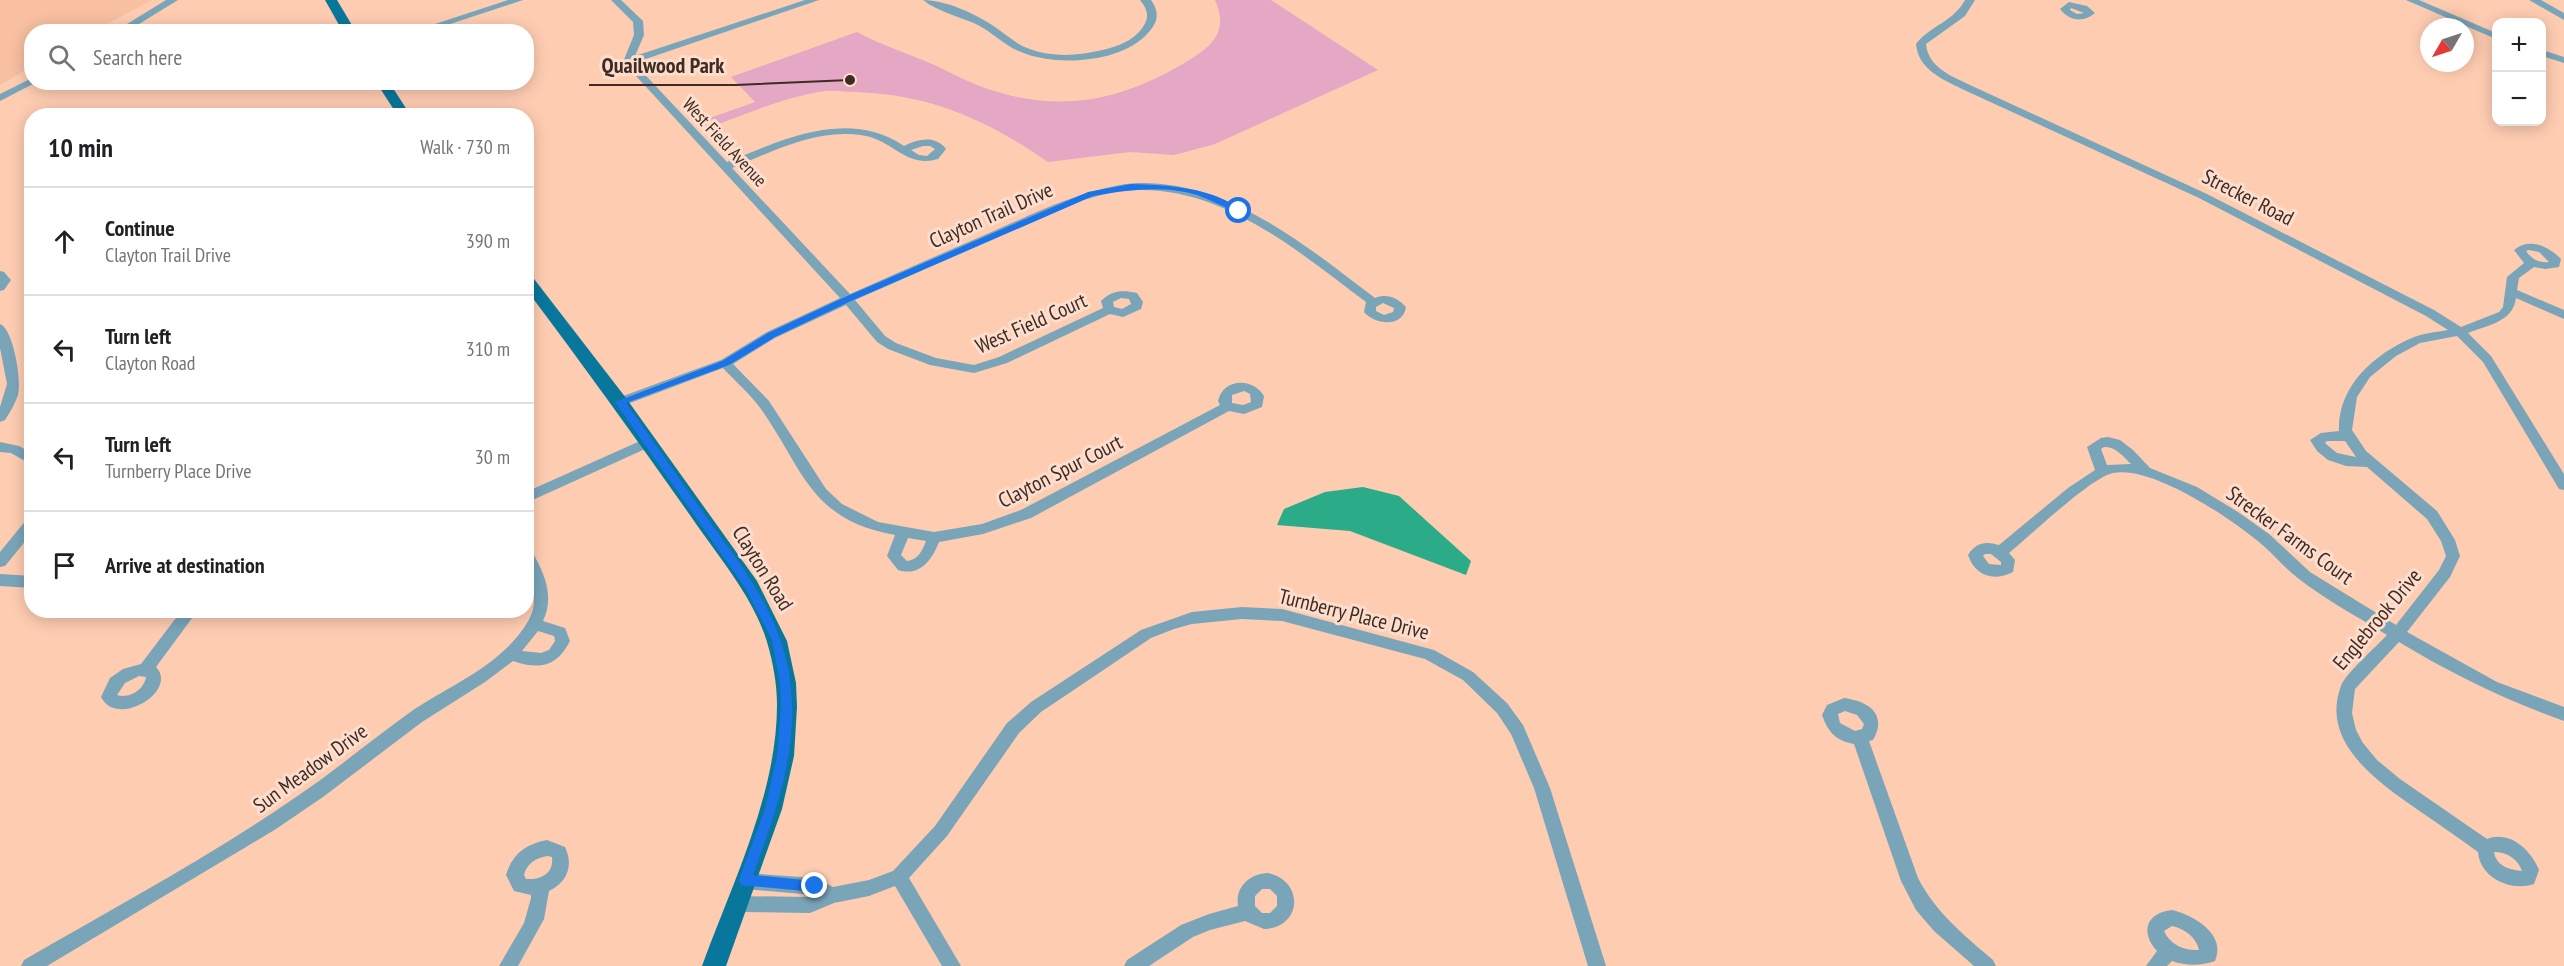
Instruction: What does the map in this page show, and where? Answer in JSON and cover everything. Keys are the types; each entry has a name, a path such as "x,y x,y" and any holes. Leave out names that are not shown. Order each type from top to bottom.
{"main road":[{"path":"331,0 346,24"},
{"path":"387,90 400,108"},
{"name":"Clayton Road","path":"534,289 649,442 760,603 777,640 787,706 783,756 771,809 714,966"}],"street":[{"path":"132,24 173,0"},
{"path":"441,24 518,0"},
{"path":"616,0 638,21 639,35 628,62"},
{"path":"628,62 813,0"},
{"path":"928,0 970,18 1024,50 1038,55 1070,57 1103,53 1134,40 1152,20 1152,8 1145,0"},
{"name":"Strecker Road","path":"1970,0 1962,14 1925,39 1922,44 1923,58 1939,72 2203,196 2430,313 2460,332 2487,358 2564,485"},
{"path":"2055,0 2067,6"},
{"path":"2411,0 2492,34"},
{"path":"2534,0 2564,17"},
{"path":"2546,55 2564,60"},
{"name":"West Field Avenue","path":"628,62 848,299"},
{"path":"0,98 24,85"},
{"path":"725,167 795,139 829,132 849,131 878,136 913,158 923,160 934,157 940,152 940,146 927,142 903,150"},
{"name":"Clayton Trail Drive","path":"620,402 725,363 771,335 848,299 1079,198 1115,188 1144,186 1199,193 1255,218 1373,302"},
{"path":"2349,436 2345,430 2351,397 2366,374 2392,352 2417,340 2460,332 2503,315 2509,308 2513,277 2532,262"},
{"path":"0,275 6,280 0,287"},
{"path":"2512,292 2564,315"},
{"name":"West Field Court","path":"848,299 881,339 892,346 934,362 974,369 1003,360 1109,310"},
{"path":"0,328 15,384 12,399 0,417"},
{"name":"Clayton Spur Court","path":"725,363 764,404 821,493 837,508 858,520 877,527 934,537 1005,523 1026,514 1228,406"},
{"path":"2349,436 2326,436 2317,440 2329,456 2340,460 2369,462"},
{"name":"Englebrook Drive","path":"2349,436 2369,462 2432,515 2448,540 2453,556 2445,573 2398,633 2348,687 2344,712 2348,730 2357,748 2378,771 2486,848"},
{"path":"2001,552 2102,471 2094,447 2101,442 2107,441 2118,445 2145,471"},
{"path":"534,494 649,442"},
{"path":"0,447 14,450 24,456"},
{"name":"Strecker Farms Court","path":"2102,471 2129,468 2172,480 2265,539 2308,578 2398,633 2490,685 2564,714"},
{"path":"903,532 894,556 903,566 915,566 923,561 927,557 934,537"},
{"path":"0,562 24,533"},
{"name":"Sun Meadow Drive","path":"30,966 255,833 329,784 420,713 486,675 512,654 534,624 541,608 543,592 534,568"},
{"path":"0,580 24,582"},
{"name":"Turnberry Place Drive","path":"736,904 810,905 832,895 869,888 899,877 941,831 1013,728 1036,707 1146,634 1170,624 1192,618 1230,614 1282,615 1429,654 1468,676 1502,708 1517,730 1542,788 1598,966"},
{"path":"145,670 185,618"},
{"path":"512,654 534,660 547,658 558,651 563,640 560,632 534,624"},
{"path":"1860,738 1910,881 1922,904 1941,925 1987,966"},
{"path":"899,877 952,966"},
{"path":"745,880 815,886 832,895"},
{"path":"508,966 531,929 540,907 540,887"},
{"path":"1133,966 1187,931 1209,922 1248,912"}],"shaded area":[{"path":"0,0 152,0 107,24 24,24 24,71 0,85"},
{"path":"1215,0 1271,0 1378,70 1215,144 1174,155 1130,152 1048,162 1003,134 958,112 910,98 857,92 825,91 809,94 763,107 703,130 696,123 755,102 731,77 857,32 969,82 1018,97 1044,101 1070,101 1119,93 1167,73 1207,48 1217,35 1219,27 1219,10"},
{"path":"1363,487 1399,496 1471,561 1466,575 1350,531 1277,525 1284,509 1325,492"}],"place":[{"name":"Quailwood Park","path":"850,80"}],"route":[{"path":"815,886 745,880 771,809 783,756 786,731 786,683 777,640 750,586 620,402 725,363 771,335 848,299 1091,194 1115,188 1171,188 1199,193 1239,211"}]}
